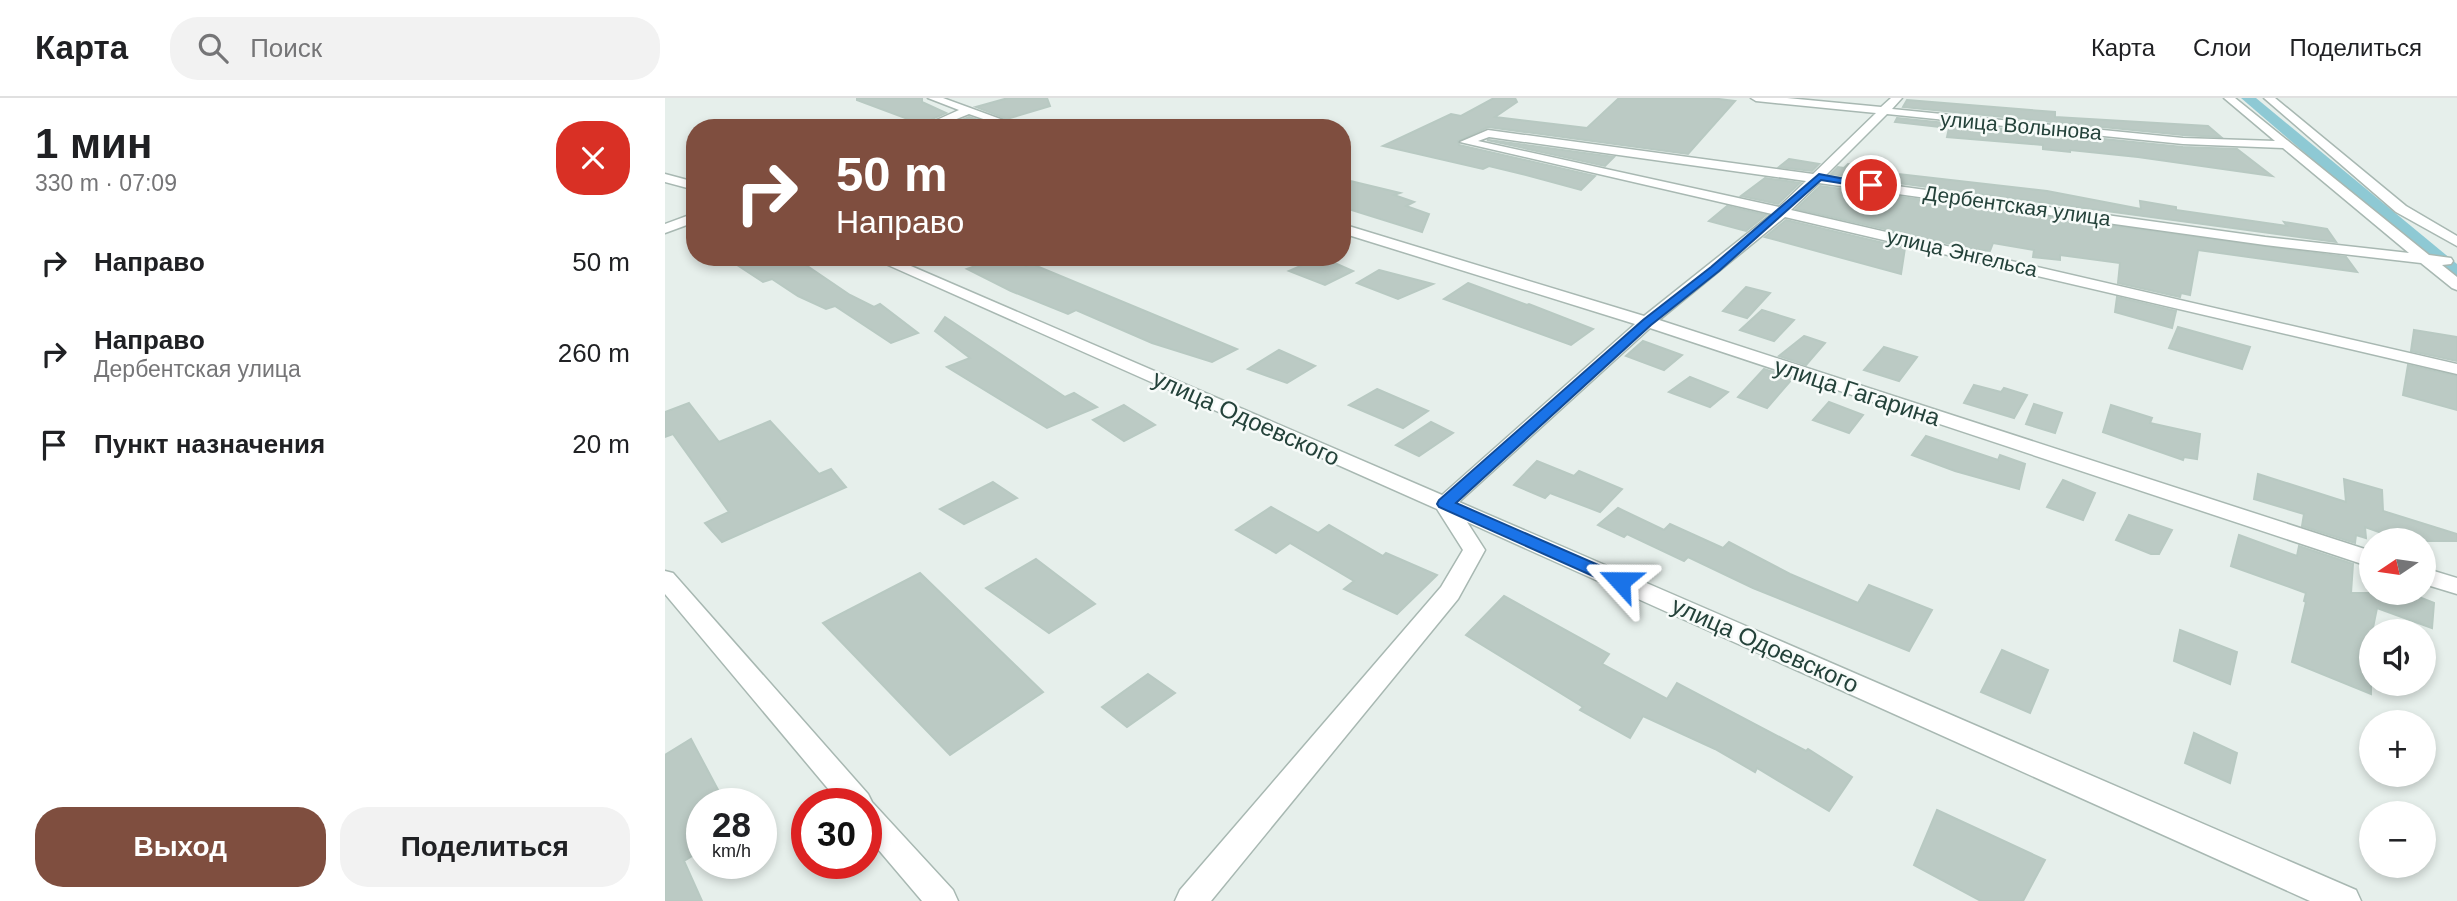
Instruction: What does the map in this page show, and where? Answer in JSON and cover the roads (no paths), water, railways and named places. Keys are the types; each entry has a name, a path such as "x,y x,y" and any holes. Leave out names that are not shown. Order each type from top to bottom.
{"street":[{"path":"933,98 992,119"},
{"name":"улица Волынова","path":"1756,98 1891,105 2183,141 2287,145"},
{"path":"2229,98 2457,285"},
{"path":"2269,98 2401,209 2457,242"},
{"path":"1191,901 1450,593 1474,550 1445,504 1647,323 1782,212 1891,105"},
{"path":"947,119 967,111"},
{"name":"Дербентская улица","path":"1466,142 1488,133 2265,241 2446,261"},
{"name":"улица Энгельса","path":"1466,142 1782,212 2457,369"},
{"path":"665,178 686,184"},
{"path":"665,229 686,221"},
{"name":"улица Гагарина","path":"1351,231 1647,323 2359,555"},
{"name":"улица Одоевского","path":"898,266 2345,901"},
{"path":"665,579 845,788"},
{"path":"2436,580 2457,586"},
{"path":"882,832 942,901"}],"waterway":[{"path":"2248,98 2457,274"}]}
